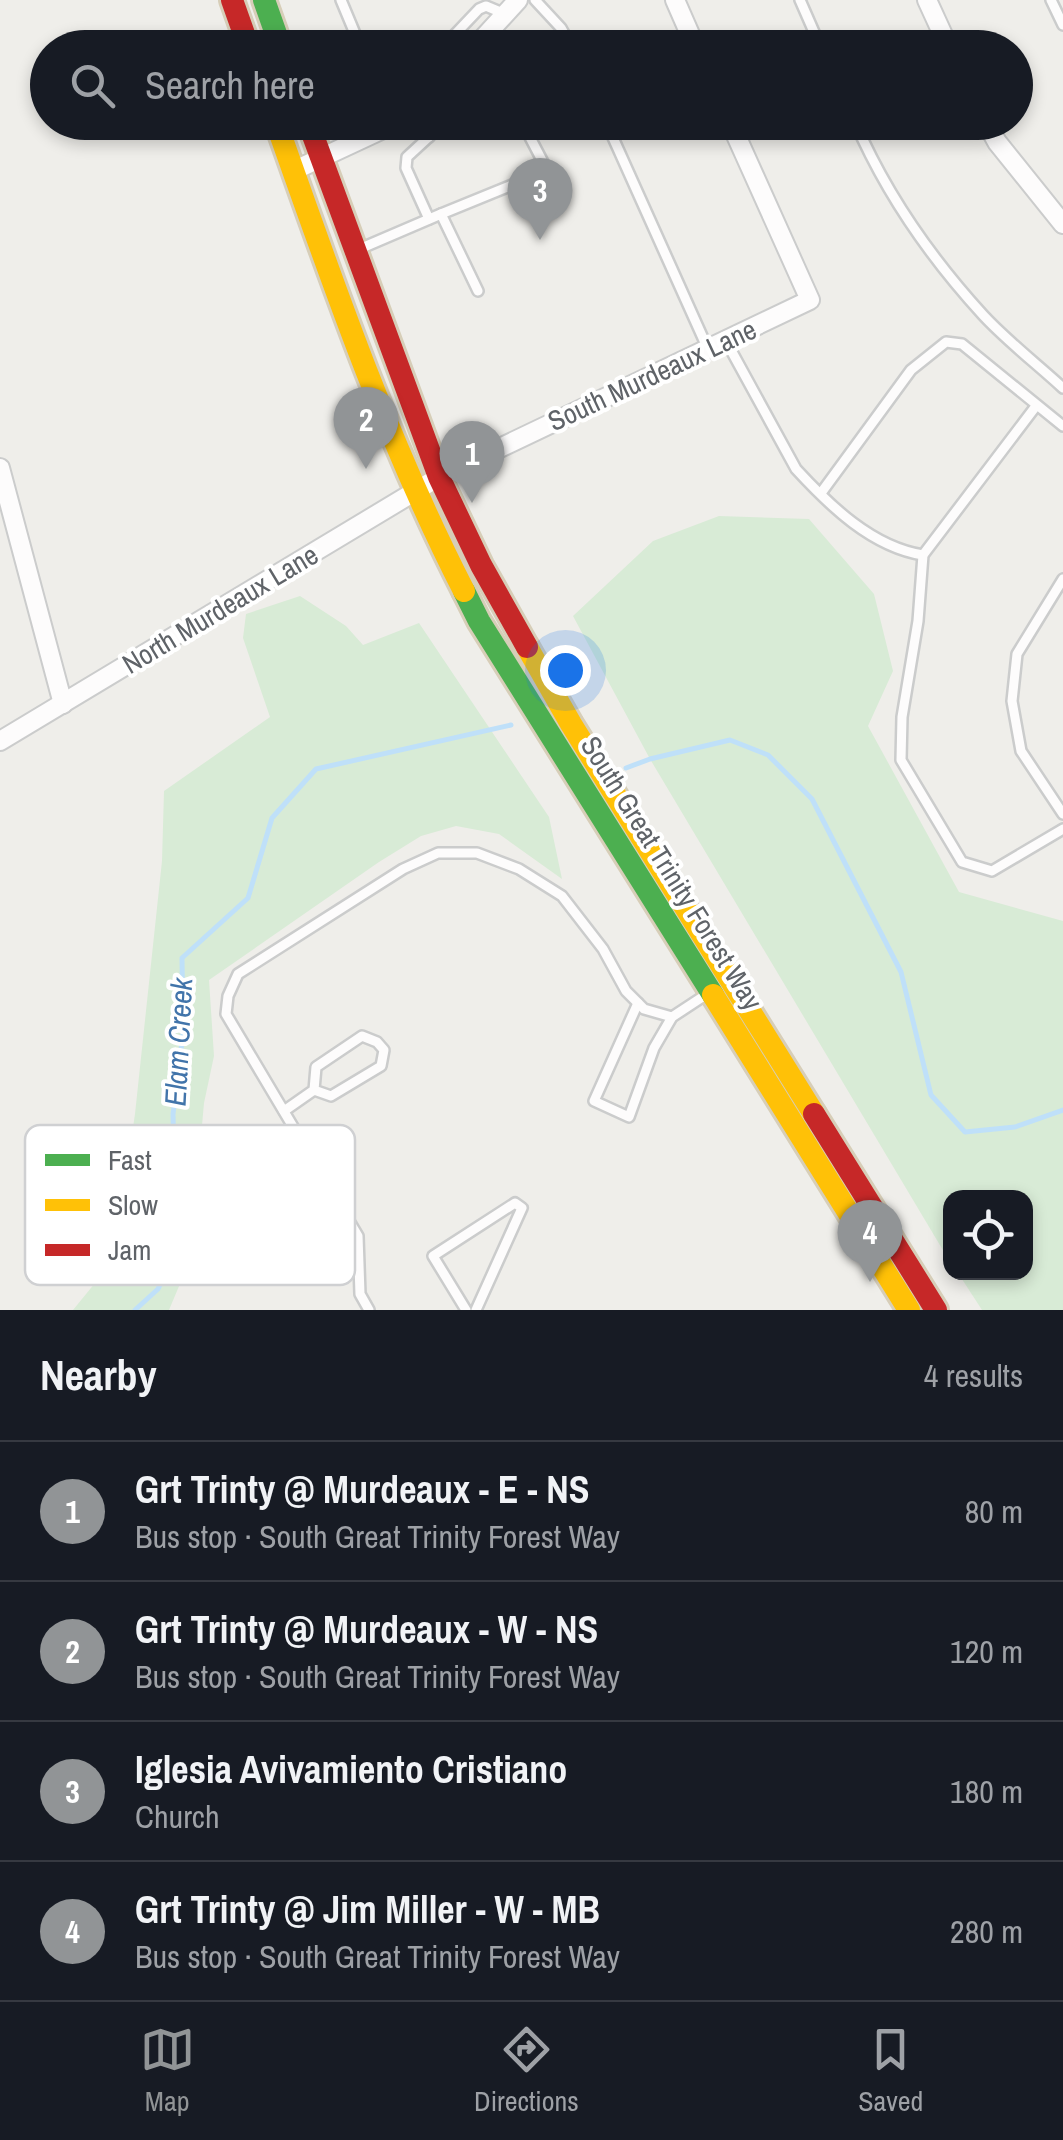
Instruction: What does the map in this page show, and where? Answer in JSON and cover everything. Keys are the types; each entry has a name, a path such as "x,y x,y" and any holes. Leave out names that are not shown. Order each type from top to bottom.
{"main road":[{"path":"232,0 243,30"},
{"path":"264,0 275,30"},
{"name":"South Great Trinity Forest Way","path":"282,140 362,362 414,492 479,621 906,1309"},
{"name":"South Great Trinity Forest Way","path":"315,140 439,477 482,565 561,708 936,1310"}],"street":[{"path":"675,0 688,30"},
{"path":"927,0 941,30"},
{"path":"490,30 511,7"},
{"path":"293,172 322,160 352,140"},
{"name":"South Murdeaux Lane","path":"439,477 810,300 738,140"},
{"path":"996,140 1063,224"},
{"path":"0,468 62,704"},
{"name":"North Murdeaux Lane","path":"0,741 439,477"}],"lane":[{"path":"341,0 352,30"},
{"path":"534,0 561,30"},
{"path":"800,0 814,30"},
{"path":"1051,0 1063,26"},
{"path":"459,30 485,3 511,7"},
{"path":"426,140 407,158 406,168 429,219"},
{"path":"354,252 544,172 545,166 531,140"},
{"path":"615,140 716,343 796,468 838,512 899,549 924,555"},
{"path":"862,140 878,176 935,256 984,316 1063,388"},
{"path":"441,214 478,291"},
{"path":"821,493 911,370 946,342 962,344 1063,426"},
{"path":"1036,406 924,555 902,717 901,760 962,862 992,871 1063,829"},
{"path":"1063,579 1017,654 1012,701 1021,751 1063,814"},
{"path":"292,1125 226,1014 228,996 238,974 402,870 438,852 476,853 498,860 562,896 603,949 626,991 644,1010 672,1017"},
{"path":"638,1002 594,1101 629,1118 654,1048 672,1017 711,992"},
{"path":"362,1036 384,1050 381,1066 332,1096 314,1090 316,1067 362,1036"},
{"path":"284,1111 314,1090"},
{"path":"466,1310 432,1256 515,1204 522,1208 476,1310"},
{"path":"355,1231 360,1294 369,1310"}],"green space":[{"path":"719,516 809,519 874,594 893,671 868,726 959,892 1063,921 1063,1310 982,1310 963,1280 1033,1280 1033,1190 943,1190 943,1250 650,759 573,616 653,541"},
{"path":"300,596 346,626 363,645 419,623 549,817 562,879 499,834 456,826 421,836 209,980 214,1056 202,1125 133,1125 162,861 164,791 270,717 243,638 246,614"},
{"path":"93,1285 180,1285 169,1310 73,1310"}],"waterway":[{"name":"Elam Creek","path":"173,1125 183,1034 182,958 248,898 272,818 316,769 511,725"},
{"name":"Elam Creek","path":"626,768 730,740 768,755 812,799 901,972 931,1095 965,1132 1015,1127 1063,1110"},
{"name":"Elam Creek","path":"135,1310 160,1285"}],"traffic: fast":[{"path":"264,0 275,30"},
{"path":"464,591 713,995"}],"traffic: slow":[{"path":"282,140 385,419 464,591"},
{"path":"527,647 814,1114"},
{"path":"713,995 909,1310"}],"traffic: jam":[{"path":"232,0 243,30"},
{"path":"315,140 439,477 481,565 527,647"},
{"path":"814,1114 936,1310"}],"place":[{"name":"Iglesia Avivamiento Cristiano","path":"540,240"},
{"name":"Grt Trinty @ Murdeaux - W - NS","path":"366,469"},
{"name":"Grt Trinty @ Murdeaux - E - NS","path":"472,503"},
{"name":"Grt Trinty @ Jim Miller - W - MB","path":"870,1282"}]}
